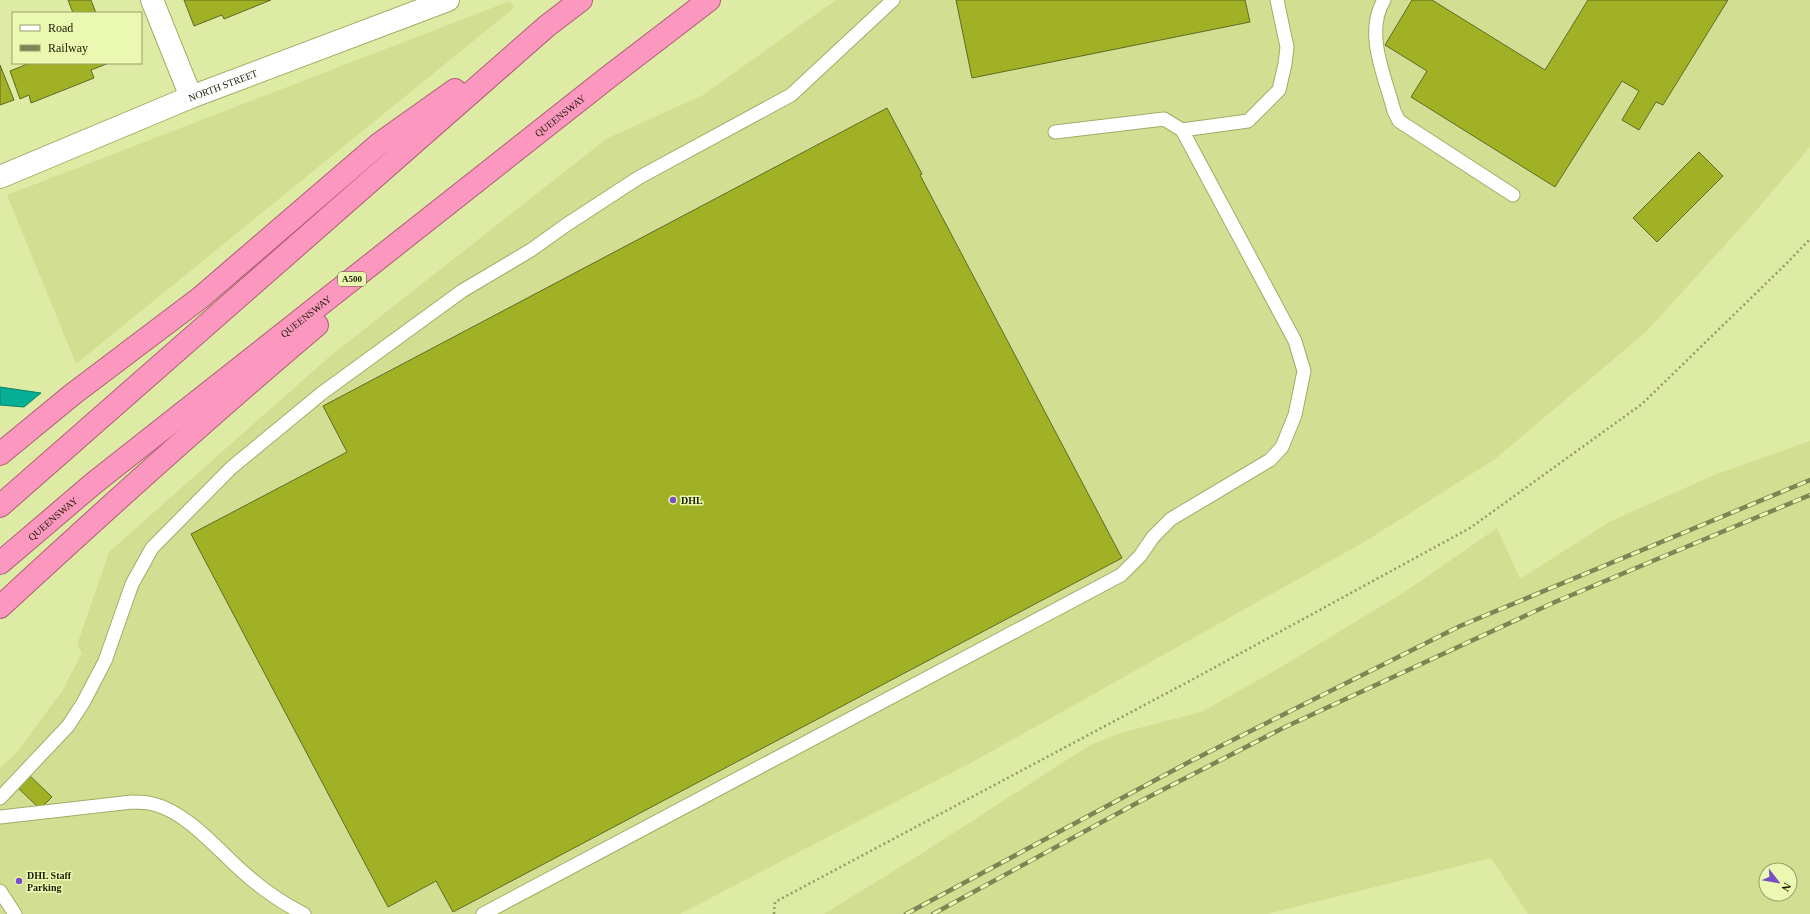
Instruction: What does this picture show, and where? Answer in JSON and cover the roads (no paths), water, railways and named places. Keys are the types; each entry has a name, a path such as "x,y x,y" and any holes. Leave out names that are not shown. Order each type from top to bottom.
{"highway":[{"path":"0,454 73,394 200,298 379,144 547,26 581,0"},
{"name":"QUEENSWAY","path":"0,563 94,483 606,79 709,0"},
{"path":"0,506 547,26"},
{"path":"0,607 241,389 606,79"}],"street":[{"path":"152,0 192,97"},
{"name":"NORTH STREET","path":"0,177 192,97 448,0"}],"lane":[{"path":"0,798 68,726 83,703 105,660 132,584 152,548 231,468 322,393 462,291 531,250 638,178 792,95 893,0"},
{"path":"1182,130 1248,121 1279,90 1287,47 1277,0"},
{"path":"1384,0 1380,7 1374,34 1394,111 1399,121 1513,195"},
{"path":"483,914 1121,575 1140,556 1153,537 1172,519 1270,460 1282,447 1294,415 1304,370 1295,341 1182,130 1164,119 1055,132"},
{"path":"0,817 132,802 154,804 175,813 284,904 304,914"},
{"path":"0,891 16,914"}],"water":[{"path":"0,387 41,393 24,407 0,405"}],"railway":[{"path":"906,914 1189,762 1460,626 1810,480"},
{"path":"933,914 1135,804 1283,728 1555,602 1810,495"}],"place":[{"name":"DHL","path":"673,500"},
{"name":"DHL Staff Parking","path":"19,881"}]}
